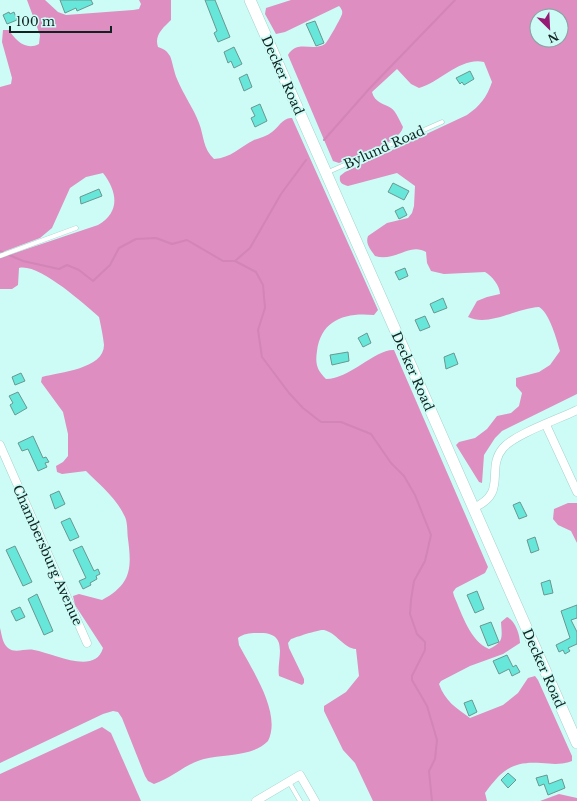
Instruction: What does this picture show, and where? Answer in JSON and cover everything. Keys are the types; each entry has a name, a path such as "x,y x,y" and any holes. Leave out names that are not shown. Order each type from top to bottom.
{"street":[{"name":"Decker Road","path":"250,0 577,743"},
{"path":"473,508 486,502 489,498 494,485 496,465 501,450 512,440 577,410"},
{"path":"546,425 577,492"},
{"name":"Chambersburg Avenue","path":"0,445 88,643"},
{"path":"256,801 300,775 316,801"}],"lane":[{"name":"Bylund Road","path":"326,173 442,122"},
{"path":"0,256 76,228"},
{"path":"288,782 300,801"}],"shaded area":[{"path":"27,0 45,0 58,12 66,15 139,9 141,4 139,0 171,0 171,20 158,35 158,47 165,50 170,56 177,79 199,123 206,147 214,159 225,157 254,140 270,133 286,119 292,118 378,310 374,315 363,314 344,317 329,325 319,340 316,360 317,366 326,379 335,378 353,370 379,354 394,350 488,567 485,573 456,588 453,592 467,626 477,640 489,649 500,642 502,636 501,622 507,617 515,624 519,636 520,643 503,654 470,666 441,681 439,684 441,690 452,704 470,718 503,705 518,693 528,678 535,676 572,756 572,761 561,764 522,764 508,769 497,778 485,793 487,801 373,801 355,763 343,750 324,711 324,706 346,692 359,676 356,649 347,646 333,634 322,630 291,639 288,643 304,679 304,683 302,685 279,676 280,648 279,642 275,637 269,634 254,633 245,634 238,638 239,645 264,692 271,718 271,730 268,741 254,750 197,761 154,784 148,781 145,776 122,718 118,712 113,711 103,714 0,763 0,628 4,644 11,650 34,650 73,661 92,661 99,656 103,648 75,605 73,596 79,594 102,600 112,594 124,582 130,559 126,520 121,509 112,497 86,471 62,474 57,472 56,466 63,462 68,456 68,434 63,412 41,382 42,377 80,368 97,359 102,353 104,345 99,317 61,286 38,272 28,268 19,268 18,285 12,289 0,289 0,258 98,225 110,214 114,201 114,194 103,173 86,177 70,188 52,228 40,238 0,253 0,87 11,84 12,78 2,42 3,30 9,30 18,41 25,45 34,46 39,44 40,35"},
{"path":"291,0 577,0 577,394 502,431 495,438 484,455 482,483 479,482 456,445 459,442 475,438 487,429 497,416 511,413 519,406 522,393 516,386 516,378 539,372 550,365 560,351 549,320 543,310 539,307 485,320 468,317 477,301 500,294 499,288 495,282 485,272 444,274 431,271 427,263 426,252 414,249 396,255 383,257 375,256 368,244 368,236 387,223 408,218 412,213 414,206 415,186 397,173 348,186 341,183 340,176 345,172 472,112 485,97 492,82 484,62 475,61 459,66 435,81 419,88 411,84 397,69 372,92 377,101 391,108 395,112 403,127 400,133 394,139 376,149 339,163 333,161 288,55 296,48 315,47 325,44 341,16 342,10 339,6 285,32 276,34 265,14 266,8"},
{"path":"568,503 577,503 577,543 571,531 558,525 553,519 554,509"},
{"path":"102,727 111,733 141,801 0,801 0,774"},
{"path":"559,794 577,798 577,801 540,801"}],"building":[{"path":"60,0 91,0 93,4 77,11 76,8 65,13"},
{"path":"205,0 215,0 230,37 218,42 214,33 217,31"},
{"path":"9,12 10,14 14,12 17,20 7,24 3,15"},
{"path":"315,21 324,43 316,46 306,24"},
{"path":"234,47 242,64 234,68 231,61 228,63 224,52"},
{"path":"470,71 474,79 464,85 462,82 460,84 456,78"},
{"path":"247,74 252,87 244,91 239,78"},
{"path":"260,104 267,121 255,127 251,118 255,116 251,108"},
{"path":"393,183 409,191 404,200 388,192"},
{"path":"99,189 102,196 81,204 80,197"},
{"path":"403,207 407,215 399,219 395,211"},
{"path":"405,268 408,276 399,280 395,272"},
{"path":"443,298 447,308 434,313 430,304"},
{"path":"425,316 430,327 420,331 415,320"},
{"path":"367,333 371,343 363,347 358,338"},
{"path":"348,352 349,361 332,365 330,355"},
{"path":"454,353 458,364 446,369 444,357"},
{"path":"21,373 25,381 15,385 12,377"},
{"path":"18,392 27,408 15,415 10,405 13,403 9,396"},
{"path":"33,436 43,458 46,457 49,462 45,463 47,467 38,471 28,449 22,451 18,443"},
{"path":"59,491 65,504 55,509 50,495"},
{"path":"520,502 527,516 519,519 513,505"},
{"path":"70,518 79,537 70,541 61,522"},
{"path":"535,537 539,550 531,553 527,540"},
{"path":"15,546 32,582 23,586 6,550"},
{"path":"82,546 94,571 98,569 100,574 96,576 97,579 90,583 91,585 83,589 79,581 86,578 73,550"},
{"path":"550,580 553,593 544,595 541,583"},
{"path":"477,591 484,609 475,613 467,595"},
{"path":"37,594 53,631 44,635 28,599"},
{"path":"577,605 577,618 571,620 577,632 577,644 568,648 570,651 565,654 563,650 559,652 556,645 570,638 561,611"},
{"path":"20,607 25,617 16,621 11,611"},
{"path":"491,622 499,642 488,646 480,626"},
{"path":"507,655 513,667 516,665 520,672 512,676 509,669 499,674 493,661"},
{"path":"472,700 477,712 469,716 464,703"},
{"path":"508,773 516,780 508,788 501,780"},
{"path":"547,775 549,784 562,779 565,788 548,795 544,784 539,786 536,778"}],"waterway":[{"path":"324,140 369,89 455,0"},
{"path":"235,261 250,248 281,194 306,160"},
{"path":"0,251 23,261 59,269 67,265 79,270 93,281 110,265 119,248 136,239 156,238 172,244 187,240 223,261 235,261 256,272 263,285 265,308 258,330 262,357 289,393 303,408 321,422 341,422 371,434 391,463 404,476 415,495 431,535 425,561 414,581 410,614 417,634 425,642 425,650 412,676 412,680 427,706 437,740 435,759 429,771 432,801"}]}
